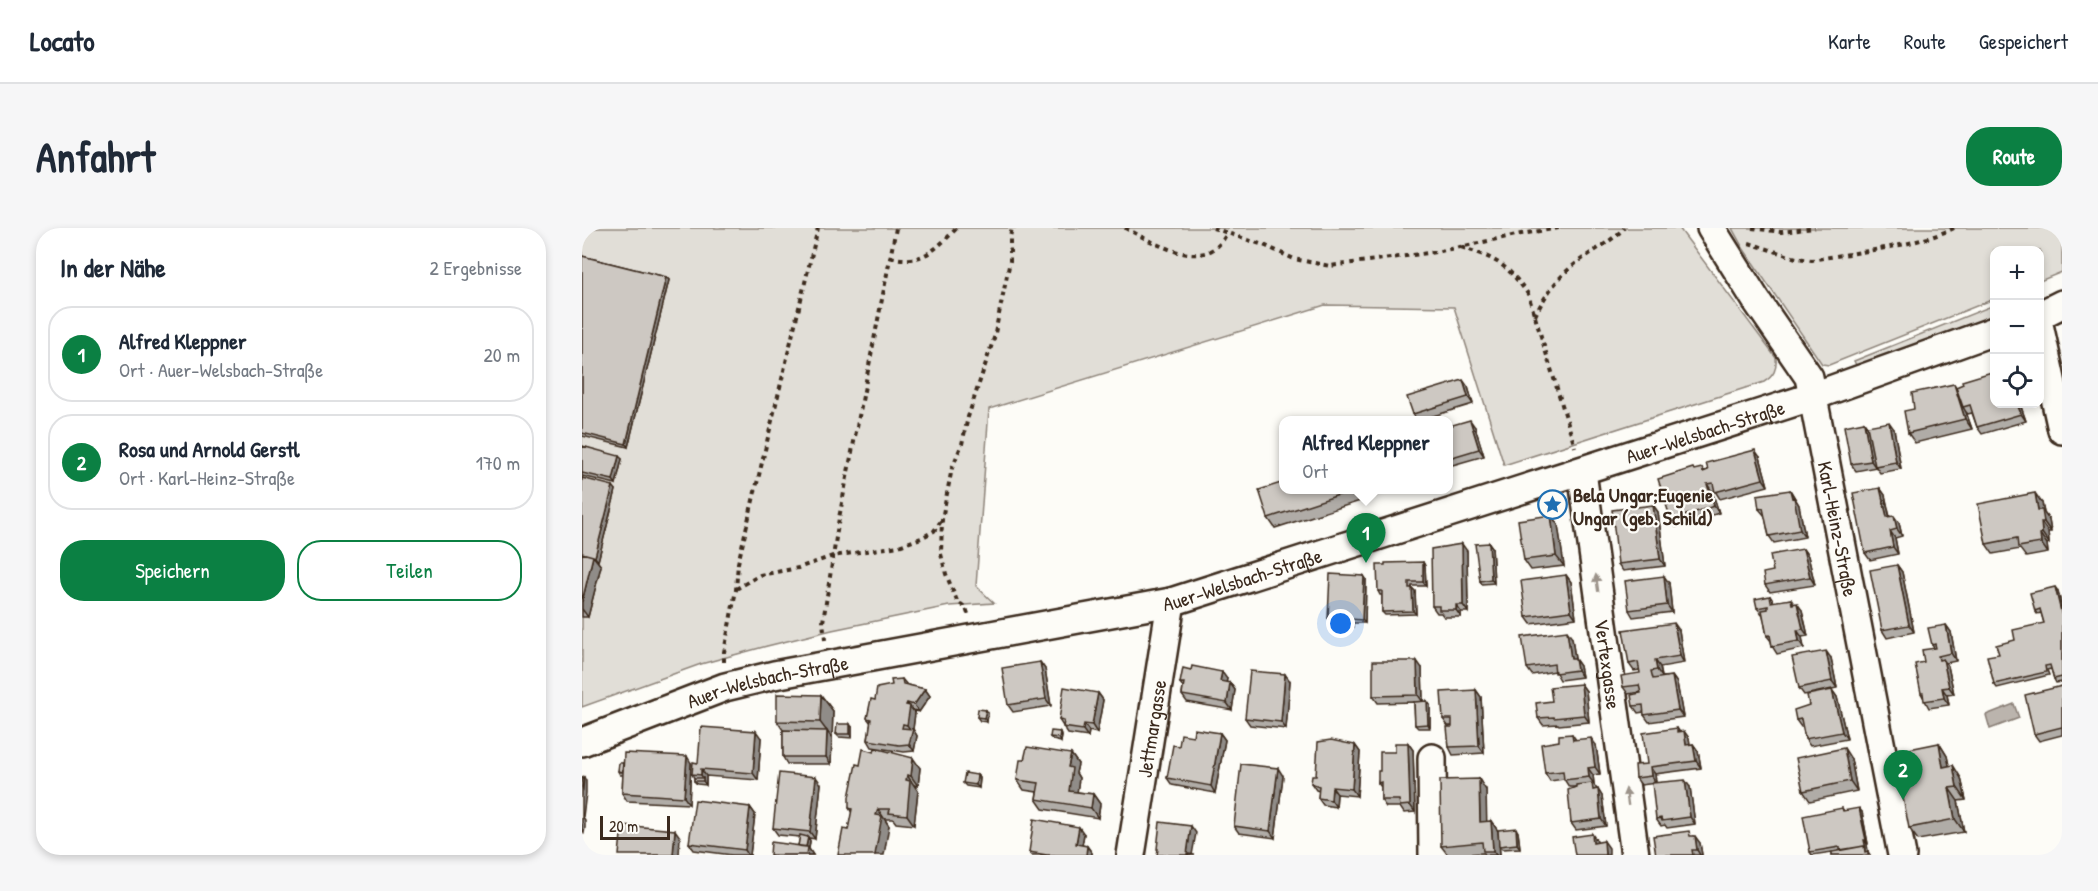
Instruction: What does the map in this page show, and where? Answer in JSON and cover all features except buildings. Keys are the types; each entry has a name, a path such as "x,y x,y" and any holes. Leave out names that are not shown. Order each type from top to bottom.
{"street":[{"name":"Karl-Heinz-Straße","path":"1713,232 1809,377 1811,397 1902,855"},
{"path":"2044,313 2062,304"},
{"name":"Auer-Welsbach-Straße","path":"582,742 725,687 827,664 1171,603 1811,397 1990,333"},
{"path":"2044,347 2062,430"},
{"name":"Vertexgasse","path":"1582,472 1635,855"},
{"name":"Jettmargasse","path":"1131,855 1171,603"},
{"path":"1432,758 1433,855"}],"path":[{"path":"725,687 724,652 738,563 818,228"},
{"path":"827,664 823,622 833,556 896,228"},
{"path":"890,257 913,261 943,242 957,228"},
{"path":"974,638 966,608 957,602 946,574 941,554 942,519 952,468 962,444 968,417 994,338 1010,261 1012,228"},
{"path":"1125,228 1175,251 1196,255 1211,252 1222,243 1227,233"},
{"path":"1213,228 1266,246 1294,259 1330,266 1460,247 1559,228"},
{"path":"1535,316 1548,291 1579,260 1605,244 1624,228"},
{"path":"1752,228 1781,232 1815,228"},
{"path":"1713,232 1796,258 1812,260 1922,239 1954,228"},
{"path":"1460,247 1493,258 1514,274 1528,294 1582,472"},
{"path":"735,590 760,575 798,568 833,556 899,546 934,531 942,519"}],"shaded area":[{"path":"582,228 1679,228 1776,358 1776,366 1772,375 1764,382 1504,465 1454,307 1325,305 989,409 976,586 994,603 949,606 767,646 701,664 582,707"},
{"path":"1732,228 2062,228 2062,272 2044,279 2044,246 1990,246 1990,301 1829,365 1822,364 1743,248"},
{"path":"1990,307 1990,319 1953,336 1858,369 1854,361"},
{"path":"2014,704 2019,718 1990,729 1986,715"}],"place":[{"name":"Bela Ungar;Eugenie Ungar (geb. Schild)","path":"1552,505"},
{"name":"Alfred Kleppner","path":"1366,563"},
{"name":"Rosa und Arnold Gerstl","path":"1903,800"}]}
